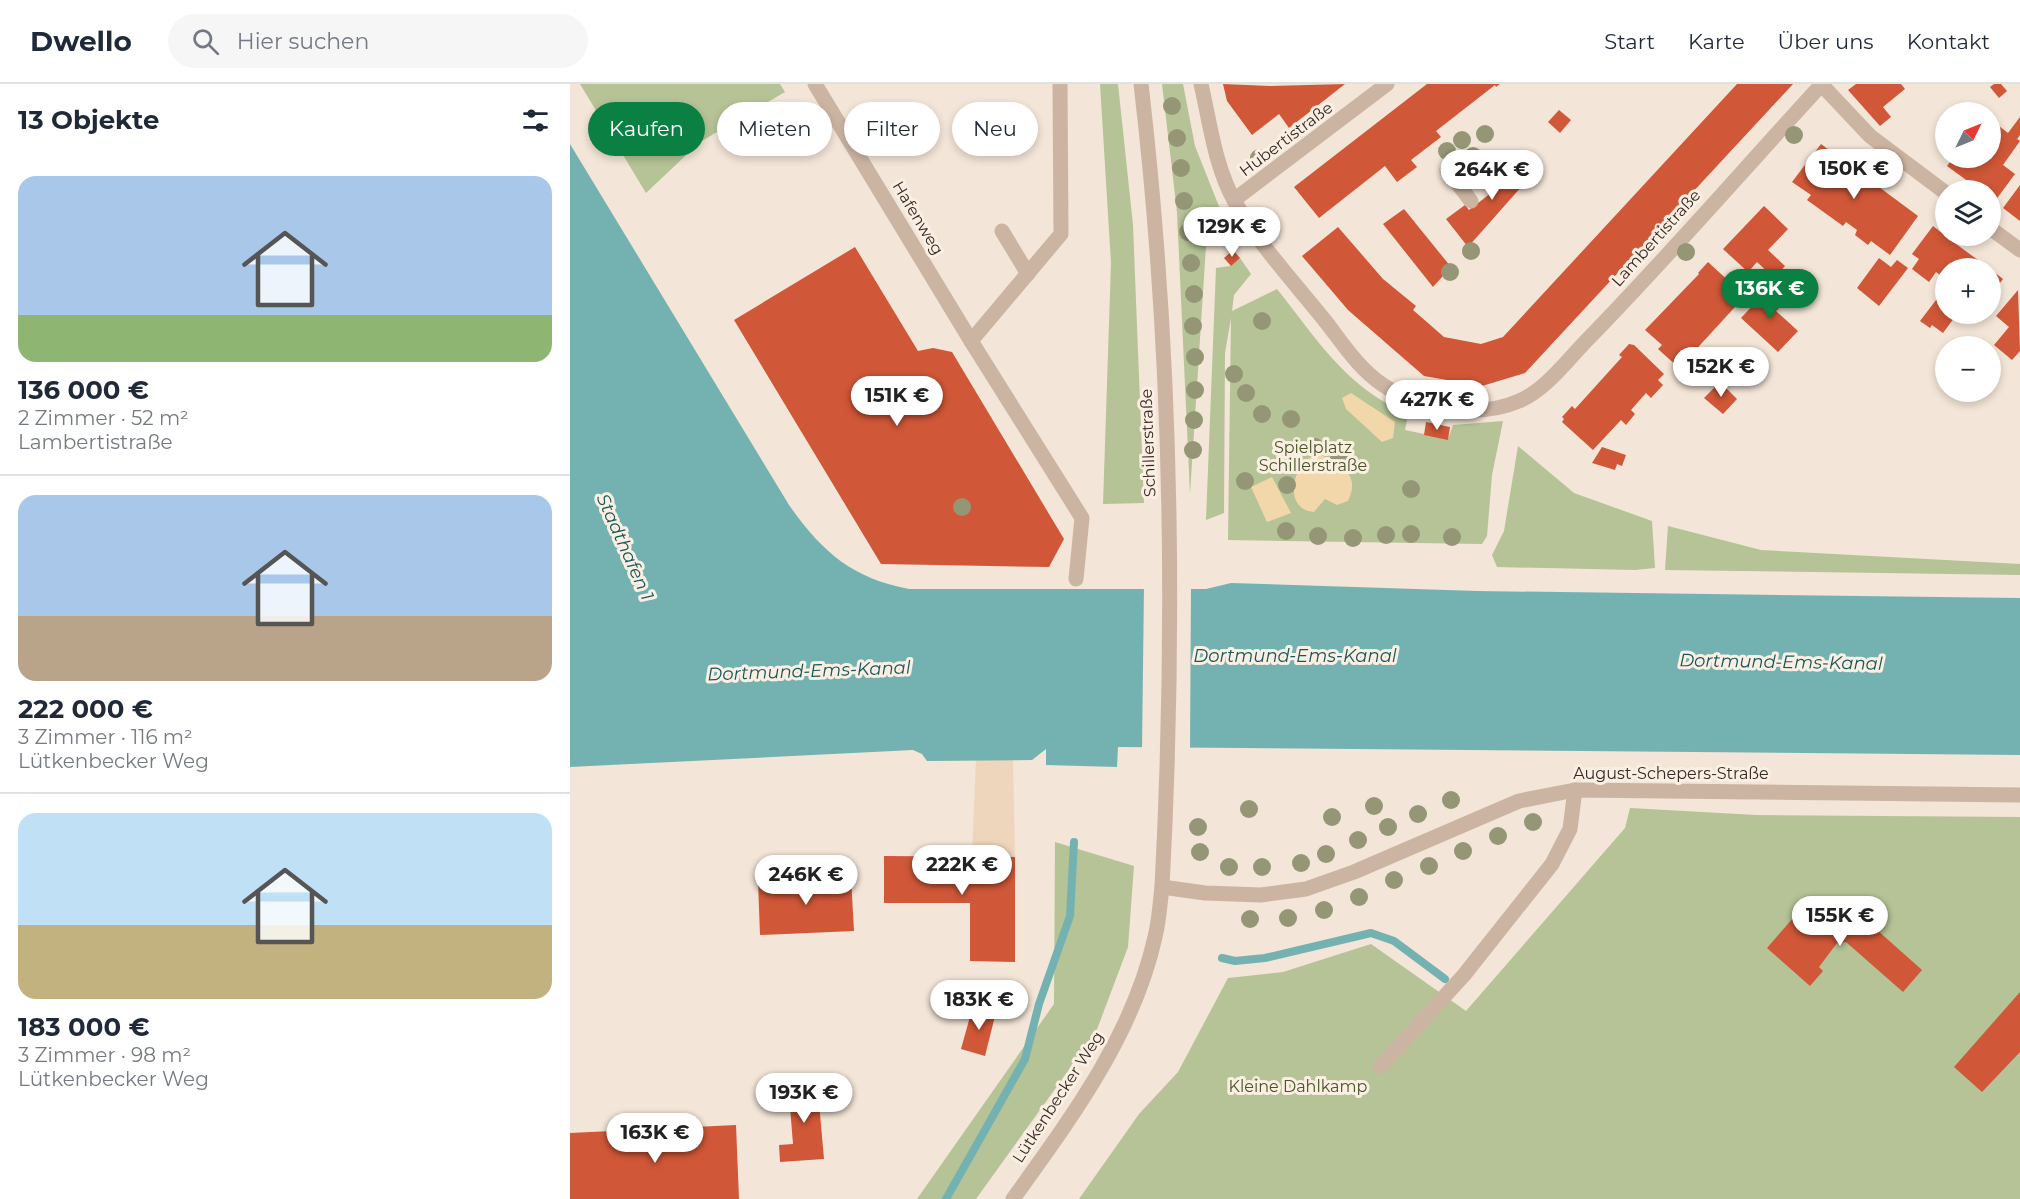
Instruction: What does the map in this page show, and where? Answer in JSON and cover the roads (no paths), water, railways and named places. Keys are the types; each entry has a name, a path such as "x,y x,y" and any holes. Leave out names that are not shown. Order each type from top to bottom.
{"street":[{"name":"Hafenweg","path":"815,84 1082,518 1076,579"},
{"path":"971,341 1061,234 1060,84"},
{"name":"Schillerstraße","path":"1142,84 1156,208 1169,548 1165,801"},
{"path":"1201,84 1220,166 1234,200"},
{"name":"Hubertistraße","path":"1234,200 1387,84"},
{"path":"1821,84 1870,136 1935,185"},
{"name":"Lambertistraße","path":"1234,200 1256,234 1353,357 1383,384 1415,400 1454,409 1478,411 1508,405 1529,396 1579,348 1821,84"},
{"path":"1446,170 1471,201"},
{"path":"1002,231 1028,274"},
{"path":"2001,236 2020,250"},
{"path":"1380,1067 1464,975 1552,864 1570,829 1575,790"},
{"name":"August-Schepers-Straße","path":"1161,887 1205,893 1261,895 1306,889 1354,872 1519,801 1575,790 2020,795"},
{"name":"Lütkenbecker Weg","path":"1013,1199 1110,1055 1142,985 1156,936 1165,801"}],"water":[{"path":"570,144 789,505 826,549 855,570 871,578 909,589 1206,589 1231,583 1477,591 2020,598 2020,755 1118,747 1117,767 1046,765 1046,749 1032,760 927,761 922,754 913,750 570,767"}],"waterway":[{"path":"946,1199 1025,1059 1039,1004 1070,916 1074,842"},
{"path":"1222,958 1235,961 1265,958 1371,933 1394,941 1445,979"}],"park label":[{"name":"Spielplatz Schillerstraße","path":"1313,456"},
{"name":"Kleine Dahlkamp","path":"1298,1086"}],"water label":[{"name":"Stadthafen 1","path":"625,547"},
{"name":"Dortmund-Ems-Kanal","path":"1295,656"},
{"name":"Dortmund-Ems-Kanal","path":"1781,662"},
{"name":"Dortmund-Ems-Kanal","path":"809,671"}]}
